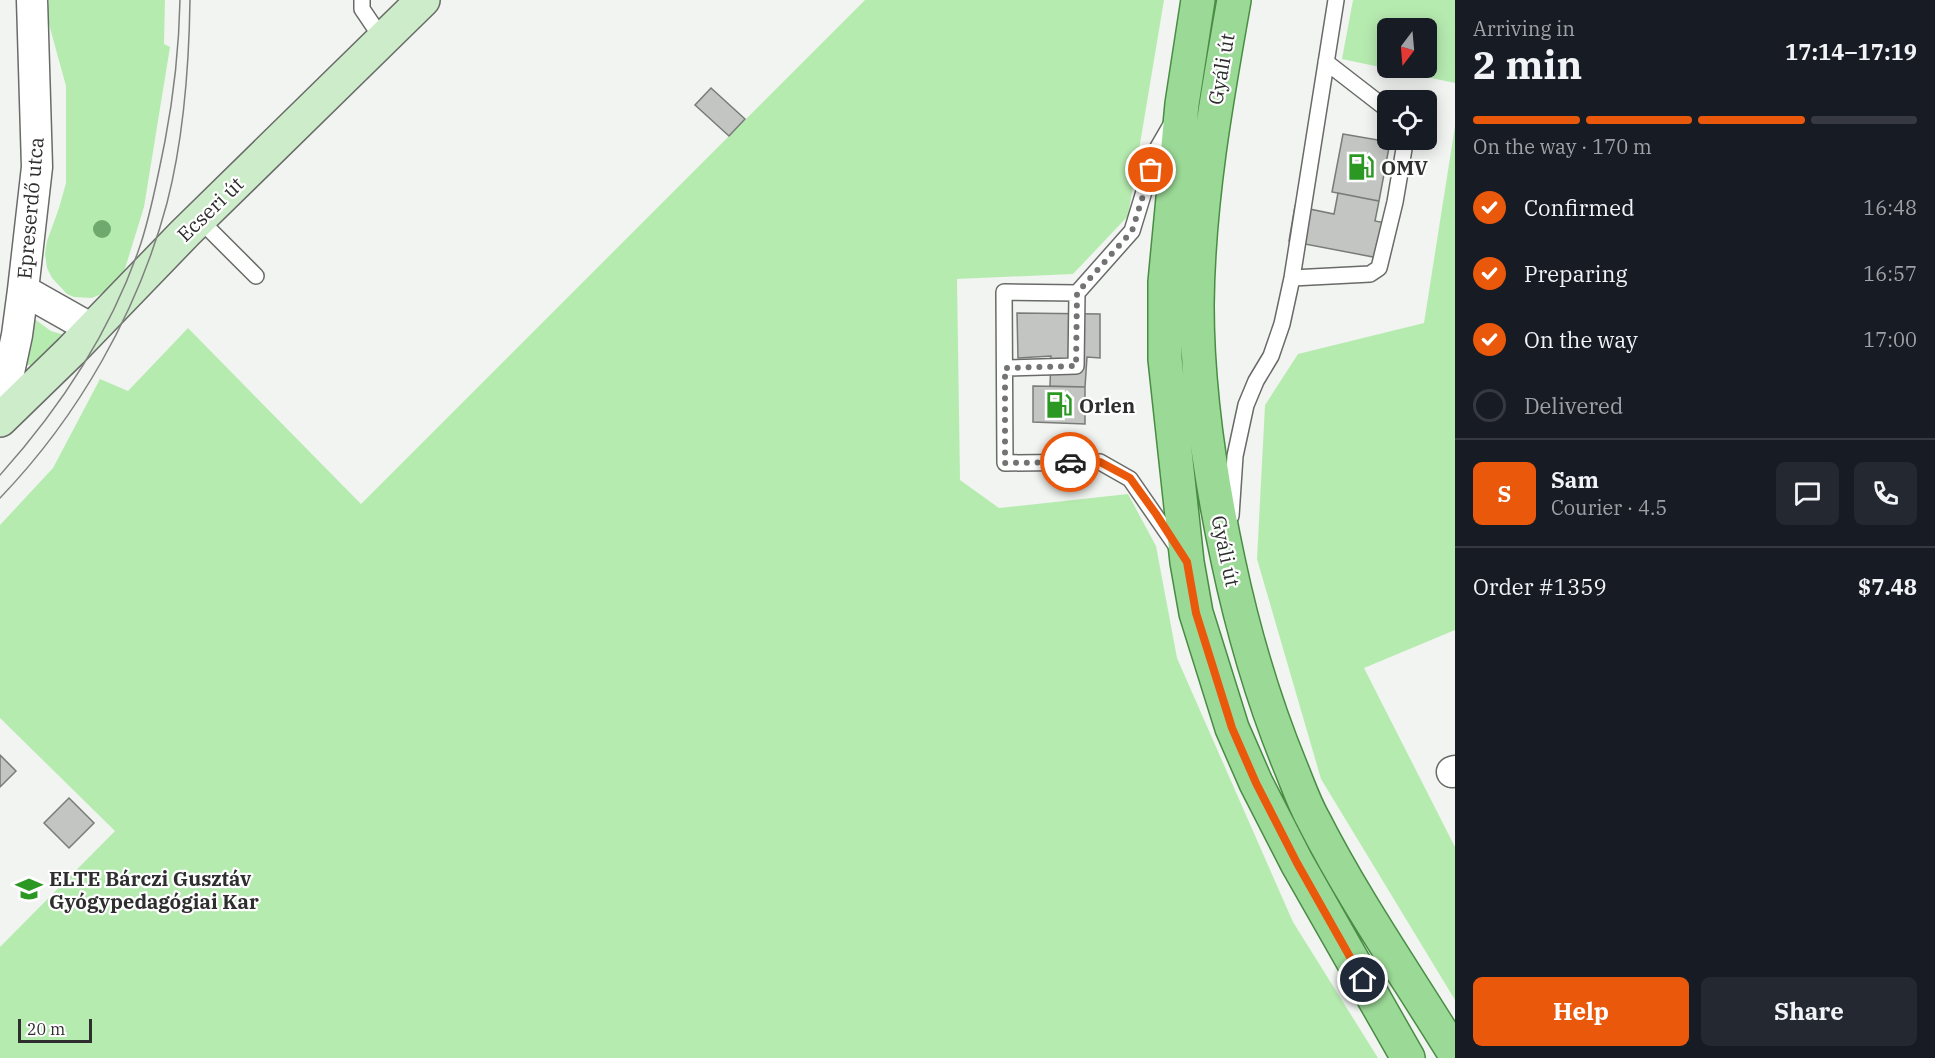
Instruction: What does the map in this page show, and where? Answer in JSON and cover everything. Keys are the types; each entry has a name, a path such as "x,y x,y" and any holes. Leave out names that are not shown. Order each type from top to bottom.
{"main road":[{"name":"Gyáli út","path":"1198,0 1182,104 1165,282 1165,348 1187,562 1196,613 1232,728 1256,783 1297,863 1408,1058"},
{"name":"Gyáli út","path":"1234,0 1214,110 1204,190 1197,306 1203,416 1210,477 1238,610 1255,669 1277,735 1312,819 1351,887 1455,1053"}],"street":[{"name":"Epreserdő utca","path":"0,414 17,334 36,167 32,0"},
{"name":"Ecseri út","path":"0,420 199,219 423,0"},
{"path":"23,290 92,329"}],"lane":[{"path":"362,0 362,9 382,40"},
{"path":"1226,549 1232,510 1235,456 1246,405 1256,381 1271,356 1282,324 1292,278 1336,0"},
{"path":"1326,62 1377,101"},
{"path":"1005,368 1076,366 1077,293 1132,231 1157,149 1182,104"},
{"path":"1292,278 1370,274 1379,268 1395,202 1404,150"},
{"path":"199,219 256,276"},
{"path":"1077,293 1004,292 1005,463 1100,462 1130,478 1187,562"}],"green space":[{"path":"49,0 165,0 164,44 170,47 144,207 123,275 108,289 92,298 74,297 67,294 52,278 47,268 45,254 47,241 66,183 66,86 47,17"},
{"path":"865,0 1164,0 1128,216 1073,274 957,279 960,480 999,508 1128,494 1156,546 1177,658 1293,922 1378,1058 0,1058 0,947 115,831 0,718 0,525 53,468 100,379 128,391 188,328 361,504"},
{"path":"1353,0 1455,0 1455,83 1431,78 1437,78 1437,18 1377,18 1377,66 1342,59"},
{"path":"1455,126 1455,630 1364,668 1455,847 1455,1000 1321,779 1257,559 1265,405 1298,354 1424,323"},
{"path":"33,318 51,331 64,335 32,365 28,365 25,362"}],"building":[{"path":"711,88 745,119 729,136 695,105"},
{"name":"OMV","path":"1343,134 1377,140 1377,150 1389,150 1379,201 1332,192"},
{"path":"1338,193 1379,201 1375,221 1396,225 1389,260 1289,241 1295,206 1334,214"},
{"path":"1017,313 1100,314 1100,358 1087,357 1085,387 1050,386 1051,356 1018,358"},
{"name":"Orlen","path":"1033,386 1085,387 1085,424 1033,422"},
{"path":"0,755 16,771 0,787"},
{"path":"69,798 94,823 69,848 44,823"}],"tram line":[{"path":"0,475 64,395 100,337 129,275 148,218 165,141 176,70 180,0"},
{"path":"0,498 55,433 79,398 102,361 140,284 167,203 178,153 187,77 190,0"}],"way so far":[{"path":"1070,462 1005,463 1005,368 1076,366 1077,293 1132,231 1151,170"}],"place":[{"name":"OMV","path":"1361,167"},
{"name":"Orlen","path":"1059,405"},
{"name":"ELTE Bárczi Gusztáv Gyógypedagógiai Kar","path":"29,889"}],"route":[{"path":"1070,462 1100,462 1130,478 1187,562 1196,613 1232,728 1256,783 1297,863 1363,980"}]}
